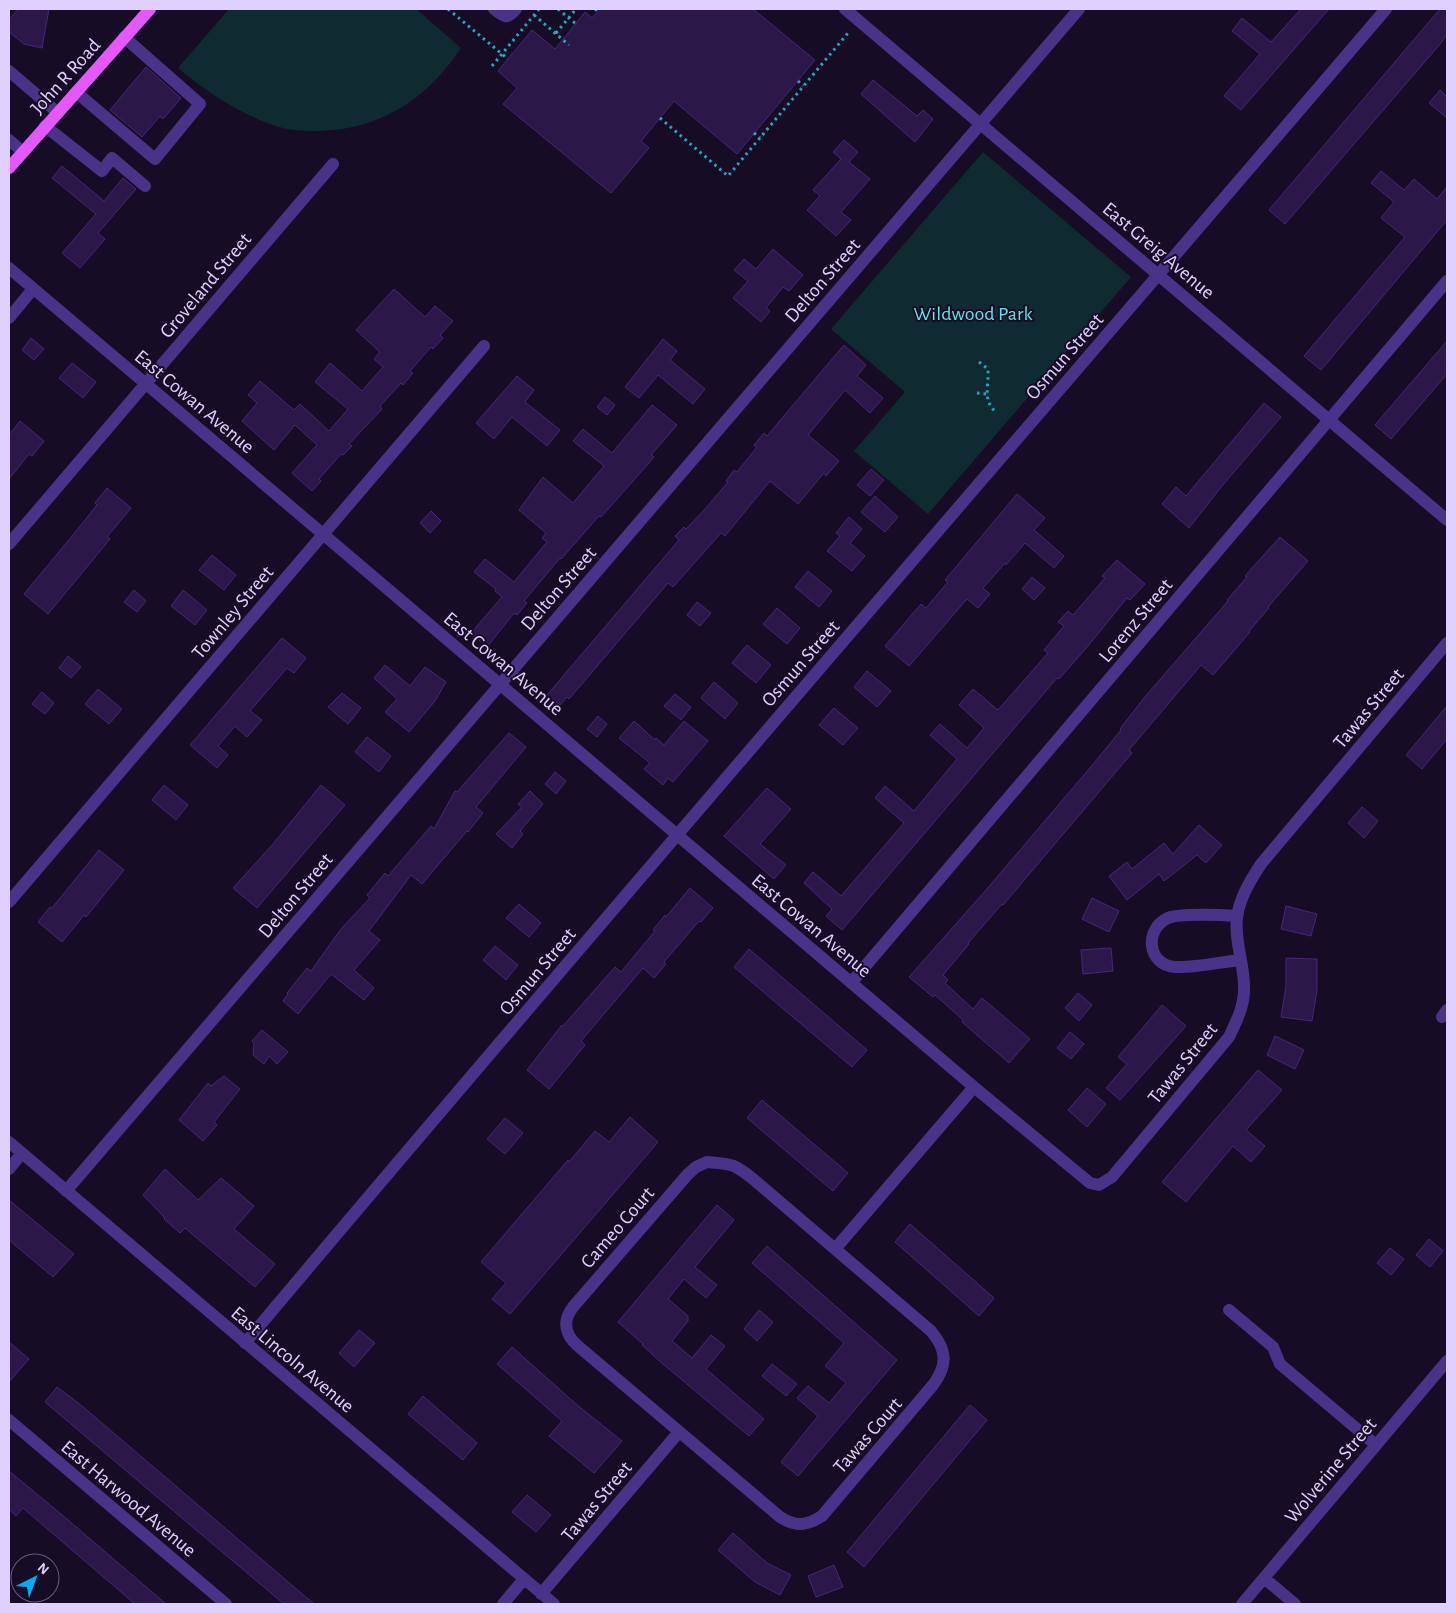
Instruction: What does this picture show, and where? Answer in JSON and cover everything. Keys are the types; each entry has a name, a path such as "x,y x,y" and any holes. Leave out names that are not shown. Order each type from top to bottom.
{"main road":[{"name":"John R Road","path":"9,168 150,9"}],"street":[{"path":"494,9 507,17 516,9"},
{"name":"East Greig Avenue","path":"845,9 1447,520"},
{"name":"Delton Street","path":"66,1191 1079,9"},
{"name":"Osmun Street","path":"245,1343 677,835 1386,9"},
{"path":"76,92 155,159 200,104 124,37"},
{"path":"9,71 58,113"},
{"path":"46,126 102,172 112,158 145,186"},
{"path":"9,140 23,152"},
{"name":"Groveland Street","path":"9,544 333,164"},
{"name":"East Cowan Avenue","path":"9,268 974,1087"},
{"name":"Lorenz Street","path":"851,983 1447,281"},
{"path":"9,318 33,289"},
{"name":"Townley Street","path":"9,902 484,346"},
{"name":"Tawas Street","path":"974,1087 1083,1179 1099,1185 1112,1177 1229,1037 1236,1022 1243,998 1244,980 1238,944 1237,916 1241,900 1261,864 1447,643"},
{"path":"1237,916 1218,914 1171,917 1163,921 1154,931 1151,940 1154,955 1164,964 1176,967 1240,960"},
{"path":"835,1249 974,1087"},
{"name":"East Lincoln Avenue","path":"9,1142 554,1604"},
{"path":"9,1169 22,1153"},
{"name":"Cameo Court","path":"679,1432 572,1341 567,1332 569,1312 609,1264 688,1174 696,1167 707,1162 726,1163 736,1166 835,1249"},
{"name":"Tawas Court","path":"679,1432 780,1517 790,1523 804,1524 822,1516 927,1393 940,1376 943,1368 944,1350 938,1340 931,1330 835,1249"},
{"path":"1229,1310 1272,1347 1280,1364 1376,1445"},
{"name":"Wolverine Street","path":"1242,1604 1447,1361"},
{"name":"East Harwood Avenue","path":"9,1420 226,1604"},
{"name":"Tawas Street","path":"541,1594 679,1432"},
{"path":"1264,1578 1295,1604"},
{"path":"503,1604 524,1579"}],"path":[{"path":"448,9 508,59"},
{"path":"492,66 539,9"},
{"path":"558,9 576,24"},
{"path":"556,33 576,9"},
{"path":"534,15 570,44"},
{"path":"660,118 728,176 848,33"},
{"path":"798,81 804,86"},
{"path":"754,133 760,138"},
{"path":"979,362 988,370 986,394 989,405 997,413"},
{"path":"977,394 986,394"}],"green space":[{"path":"229,9 416,9 461,48 434,82 401,108 383,117 343,129 304,131 289,129 265,122 238,110 201,86 178,68"},
{"name":"Wildwood Park","path":"983,152 1131,277 928,514 854,451 905,392 831,329"}],"building":[{"path":"18,9 49,9 42,48 24,44 9,32 9,20"},
{"path":"600,9 753,9 815,60 737,154 674,101 641,141 649,148 611,193 503,104 517,88 498,71 532,30 555,49 585,12 592,18"},
{"path":"1301,9 1329,9 1241,110 1224,96 1260,54 1232,31 1242,18 1271,42"},
{"path":"1440,9 1447,9 1447,34 1441,43 1285,224 1269,210"},
{"path":"146,67 181,98 163,119 160,116 142,137 110,110"},
{"path":"873,80 917,116 923,110 933,119 915,142 861,94"},
{"path":"1440,90 1447,97 1447,118 1429,103"},
{"path":"844,140 858,152 849,162 870,179 841,212 851,220 836,236 807,210 820,196 813,190 841,159 833,152"},
{"path":"62,166 104,201 123,178 136,189 98,233 105,239 80,268 62,253 96,214 52,178"},
{"path":"1381,171 1404,190 1414,179 1437,199 1447,187 1447,220 1321,370 1304,356 1405,237 1381,218 1394,202 1371,183"},
{"path":"773,249 803,275 789,291 783,287 766,308 770,311 761,322 733,298 748,281 734,270 744,259 756,269"},
{"path":"394,289 425,317 435,306 453,321 440,335 443,338 433,349 431,347 410,371 413,373 403,385 401,383 380,406 382,409 349,444 352,446 343,455 341,454 319,479 321,481 312,491 292,473 317,445 295,425 274,450 242,421 257,403 248,395 260,381 294,410 300,404 329,431 348,409 315,382 330,363 362,391 383,367 374,359 380,352 356,330"},
{"path":"31,338 44,349 34,360 22,350"},
{"path":"663,339 677,351 670,360 705,389 693,404 658,375 639,398 625,387"},
{"path":"1447,341 1447,374 1391,439 1375,425"},
{"path":"844,345 866,365 857,376 883,398 870,413 845,390 808,435 839,461 826,476 824,473 798,504 770,481 725,536 721,533 673,587 668,583 569,699 567,697 560,705 547,695 679,540 675,536 684,527 686,529 706,508 728,482 726,481 734,470 737,472 757,447 754,445 764,433 767,436"},
{"path":"72,363 96,382 83,398 59,378"},
{"path":"517,376 534,390 525,402 560,430 547,446 512,417 494,439 476,423"},
{"path":"605,397 615,405 607,415 597,407"},
{"path":"1264,403 1281,417 1189,528 1162,504 1176,487 1186,496"},
{"path":"652,405 677,425 651,455 654,457 601,517 599,516 560,558 524,601 527,603 517,615 514,613 487,647 471,633 502,597 495,591 496,589 474,572 485,559 514,582 547,542 542,538 546,533 519,510 543,477 573,503 604,466 573,441 583,429 612,453"},
{"path":"20,421 44,441 32,456 29,454 9,479 9,435"},
{"path":"871,469 884,480 870,496 857,485"},
{"path":"107,488 131,508 107,537 110,539 48,614 24,594 97,505 95,503"},
{"path":"1017,494 1045,518 1034,530 1064,556 1054,568 1025,543 983,588 990,594 978,608 967,599 909,666 885,646 921,604 926,608 948,582 945,580"},
{"path":"875,496 898,517 885,532 861,512"},
{"path":"431,511 441,521 430,533 420,523"},
{"path":"849,517 862,529 850,543 865,556 852,571 827,551 840,536 836,533"},
{"path":"1280,537 1308,561 1213,675 1201,665 1129,750 1132,753 1003,905 968,943 943,975 948,980 945,983 973,1009 982,998 1030,1039 1009,1063 962,1022 963,1020 935,995 933,997 909,977 1095,762 1144,698 1228,601 1247,577 1245,576"},
{"path":"212,555 236,575 224,590 199,570"},
{"path":"1117,560 1145,584 1130,600 1127,598 1088,646 1059,679 1057,678 842,930 826,916 832,909 804,883 813,872 841,896 904,823 875,798 885,786 914,811 957,759 930,735 940,724 967,748 984,728 959,705 973,689 998,710 1048,653 1044,650 1064,626 1058,622 1068,611 1073,615 1105,578 1102,576"},
{"path":"808,571 832,591 819,607 795,587"},
{"path":"1032,577 1045,588 1034,600 1022,589"},
{"path":"134,590 146,601 137,612 124,602"},
{"path":"183,590 207,610 195,625 171,606"},
{"path":"697,602 711,613 700,626 687,615"},
{"path":"777,608 800,628 787,644 763,624"},
{"path":"282,638 306,658 294,673 287,668 250,711 262,720 247,737 235,726 218,746 228,755 217,768 190,745"},
{"path":"747,645 771,665 756,683 732,663"},
{"path":"68,656 81,667 71,678 59,668"},
{"path":"385,665 410,686 425,667 446,682 435,701 409,732 385,712 397,699 374,678"},
{"path":"867,671 891,691 877,707 854,687"},
{"path":"714,682 738,703 725,719 701,698"},
{"path":"98,689 122,709 109,724 85,704"},
{"path":"42,692 54,703 45,714 32,704"},
{"path":"342,693 361,708 348,724 328,707"},
{"path":"675,694 691,707 681,720 664,706"},
{"path":"1447,706 1447,739 1422,769 1406,755"},
{"path":"834,708 858,728 843,745 819,725"},
{"path":"598,716 607,724 597,737 587,729"},
{"path":"634,721 655,740 656,738 664,745 684,721 708,741 673,782 668,778 663,785 644,769 650,763 619,738"},
{"path":"509,733 526,747 476,807 483,813 422,884 411,875 369,931 380,940 354,970 374,988 364,1000 331,974 298,1014 283,1001 287,993 307,968 311,971 341,929 370,898 367,895 385,873 388,876 431,826 434,829 455,791 457,792"},
{"path":"367,737 391,756 379,772 355,752"},
{"path":"555,772 566,781 556,794 545,784"},
{"path":"164,785 188,805 176,820 152,800"},
{"path":"321,785 345,805 257,908 233,888 273,844"},
{"path":"767,788 791,809 760,844 786,865 774,879 724,836"},
{"path":"530,791 543,804 520,831 523,834 512,848 496,834 522,807 518,804"},
{"path":"1362,807 1378,821 1364,838 1348,823"},
{"path":"1199,825 1222,845 1206,863 1197,855 1164,881 1159,874 1127,900 1109,876 1127,862 1132,869 1164,843 1173,854"},
{"path":"99,850 124,870 86,917 84,915 62,942 38,922 50,907 52,908"},
{"path":"690,888 713,908 701,922 699,921 664,962 666,964 654,978 643,968 581,1041 585,1045 549,1089 527,1070 562,1025 615,967 621,972 655,931 653,930 665,915 666,917"},
{"path":"1092,898 1119,911 1109,932 1082,919"},
{"path":"519,904 541,923 529,937 506,918"},
{"path":"1286,906 1317,914 1311,936 1281,929"},
{"path":"495,946 518,965 506,980 483,960"},
{"path":"1111,948 1113,971 1083,974 1081,950"},
{"path":"749,949 867,1050 852,1067 734,967"},
{"path":"1286,958 1317,959 1317,990 1312,1021 1281,1017 1286,986"},
{"path":"1078,993 1092,1005 1079,1021 1065,1008"},
{"path":"1162,1005 1186,1026 1120,1100 1106,1088 1127,1064 1118,1057"},
{"path":"262,1030 288,1052 277,1064 269,1056 264,1064 253,1055 254,1043 252,1041"},
{"path":"1070,1032 1084,1044 1071,1059 1057,1048"},
{"path":"1275,1036 1304,1050 1295,1069 1267,1055"},
{"path":"1258,1070 1282,1090 1246,1130 1265,1146 1251,1162 1233,1146 1186,1202 1162,1182"},
{"path":"224,1076 240,1089 214,1122 217,1125 203,1141 179,1120 208,1083 211,1086"},
{"path":"1087,1088 1106,1104 1087,1127 1068,1110"},
{"path":"762,1100 848,1173 833,1191 747,1118"},
{"path":"630,1117 658,1142 510,1314 492,1299 506,1283 481,1262 595,1131 609,1142"},
{"path":"505,1118 523,1133 505,1154 487,1139"},
{"path":"165,1169 198,1200 221,1178 254,1206 234,1229 275,1264 255,1287 185,1228 180,1233 164,1219 143,1195"},
{"path":"9,1200 74,1254 53,1277 9,1240"},
{"path":"717,1205 734,1220 695,1267 717,1285 706,1298 684,1279 668,1299 688,1316 688,1321 672,1341 692,1358 711,1335 725,1346 706,1369 764,1419 749,1436 663,1364 618,1322"},
{"path":"910,1224 994,1298 979,1316 895,1242"},
{"path":"1429,1239 1443,1251 1430,1267 1416,1255"},
{"path":"767,1246 897,1360 798,1476 781,1462 818,1416 797,1398 808,1386 829,1403 846,1383 825,1366 844,1343 752,1263"},
{"path":"1390,1248 1404,1259 1391,1275 1377,1263"},
{"path":"759,1310 773,1322 757,1341 744,1329"},
{"path":"359,1330 375,1343 354,1367 339,1353"},
{"path":"9,1342 29,1359 9,1382"},
{"path":"512,1347 576,1404 622,1441 594,1473 549,1436 562,1421 497,1364"},
{"path":"772,1364 797,1384 786,1396 762,1376"},
{"path":"57,1387 82,1406 314,1604 284,1604 163,1502 45,1402"},
{"path":"423,1396 477,1443 463,1460 408,1414"},
{"path":"970,1405 987,1420 864,1567 847,1552"},
{"path":"9,1471 166,1604 135,1604 23,1508 16,1516 9,1509"},
{"path":"527,1495 551,1515 536,1532 512,1512"},
{"path":"733,1533 767,1563 791,1575 780,1595 755,1582 718,1550"},
{"path":"834,1565 843,1587 816,1597 808,1576"}]}
